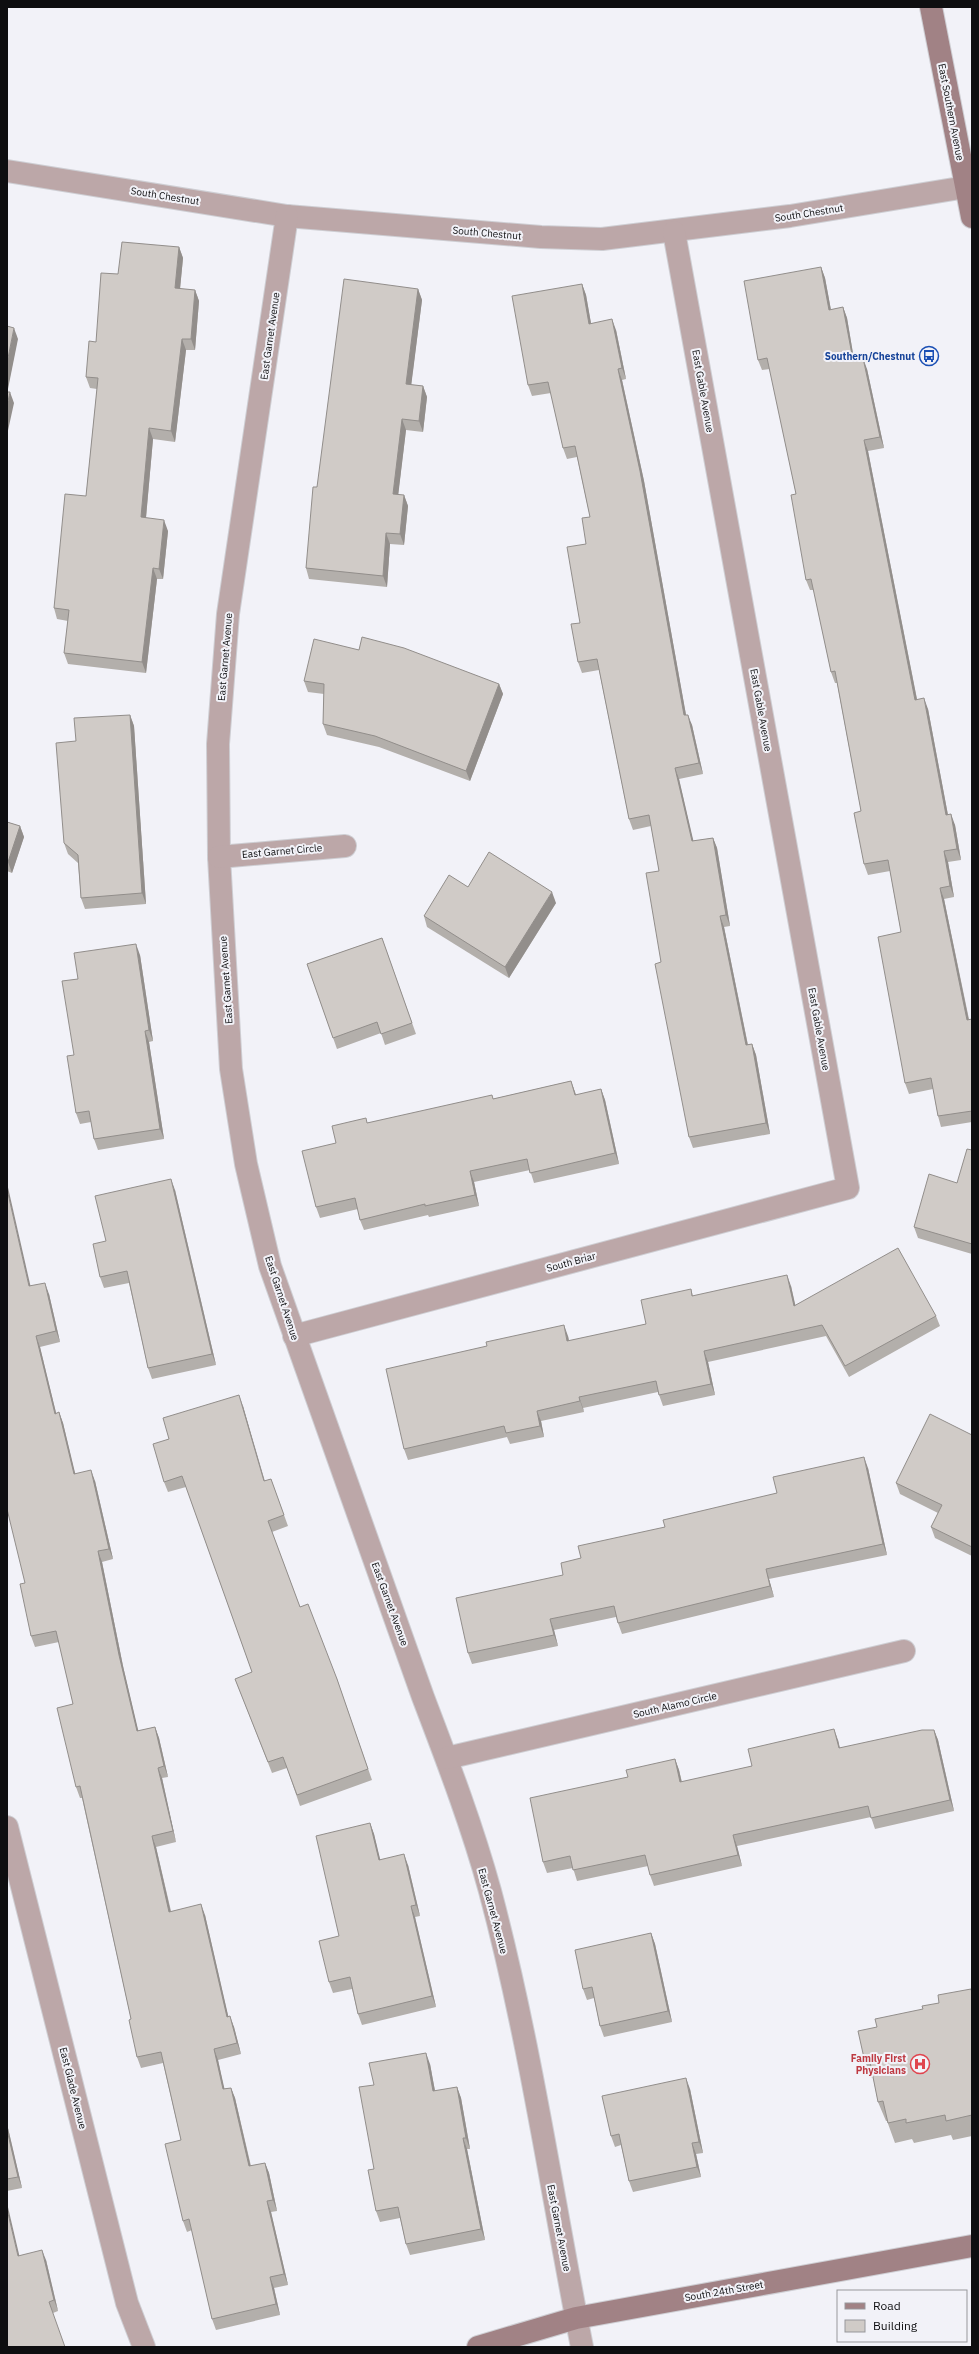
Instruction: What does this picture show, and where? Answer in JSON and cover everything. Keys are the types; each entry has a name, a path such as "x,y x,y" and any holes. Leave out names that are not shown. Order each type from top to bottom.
{"street":[{"name":"East Southern Avenue","path":"931,7 972,217"},
{"name":"South Chestnut","path":"7,171 288,216 541,237 602,239 674,232 790,216 966,187"},
{"name":"East Garnet Avenue","path":"288,216 228,614 218,744 219,857 231,1069 246,1164 270,1266 447,1758 490,1890 517,2006 582,2347"},
{"name":"East Gable Avenue","path":"674,232 848,1188"},
{"name":"East Garnet Circle","path":"219,857 345,846"},
{"name":"South Briar","path":"294,1336 848,1188"},
{"name":"South Alamo Circle","path":"447,1758 904,1651"},
{"name":"East Glade Avenue","path":"7,1827 127,2303 144,2347"},
{"name":"South 24th Street","path":"478,2347 576,2318 972,2246"}],"building":[{"path":"122,242 179,247 175,288 195,290 191,339 182,339 171,431 149,428 141,517 164,520 159,569 153,568 142,662 64,653 69,610 54,608 65,494 86,496 98,378 86,377 89,341 96,342 101,273 118,274"},
{"path":"821,267 829,310 843,307 853,360 863,358 880,437 864,440 915,700 924,698 946,815 951,814 957,849 944,851 950,886 940,888 967,1020 972,1019 972,1111 938,1116 931,1078 905,1083 878,937 901,932 888,860 864,864 854,813 861,811 835,671 831,672 811,579 806,580 791,495 796,494 767,358 758,360 744,281"},
{"path":"344,279 418,289 406,384 423,386 419,421 402,419 393,494 404,495 400,534 386,533 383,576 306,568 313,487 317,487"},
{"path":"582,284 589,324 612,319 622,368 618,369 640,471 684,715 688,715 699,763 675,768 692,841 713,838 726,915 720,916 746,1045 752,1044 766,1123 689,1137 655,964 661,962 646,873 659,871 649,815 629,819 597,659 578,662 571,624 580,623 567,547 586,544 582,518 590,517 575,446 563,448 548,382 528,385 512,296"},
{"path":"7,326 14,328 7,363"},
{"path":"7,392 10,392 7,406"},
{"path":"362,637 404,648 499,684 466,771 375,736 323,724 324,684 304,681 314,639 359,650"},
{"path":"130,715 142,893 81,898 78,855 64,843 56,743 76,741 74,718"},
{"path":"7,822 20,826 8,862 7,862"},
{"path":"489,852 552,892 505,967 424,916 449,875 468,887"},
{"path":"382,938 412,1023 381,1034 377,1022 333,1038 307,964"},
{"path":"136,944 149,1030 145,1031 160,1129 94,1139 89,1111 76,1113 67,1056 74,1055 62,981 78,979 74,953"},
{"path":"571,1081 575,1095 601,1089 615,1153 530,1173 527,1159 470,1171 475,1195 425,1206 425,1204 360,1220 355,1198 316,1207 302,1151 336,1143 332,1126 366,1118 367,1123 492,1095 493,1099"},
{"path":"967,1149 972,1150 972,1244 914,1227 929,1174 957,1183"},
{"path":"171,1179 212,1354 148,1368 127,1271 100,1277 93,1244 106,1241 95,1196"},
{"path":"7,1189 29,1286 45,1283 56,1331 36,1336 55,1414 59,1412 74,1474 91,1470 109,1549 98,1551 119,1655 137,1731 155,1727 164,1766 158,1768 173,1831 152,1836 169,1912 201,1904 227,2017 230,2016 237,2043 214,2049 223,2089 231,2088 249,2166 265,2163 273,2200 267,2201 284,2274 270,2277 276,2304 212,2319 189,2219 183,2221 165,2144 181,2140 161,2052 137,2057 129,2020 131,2019 80,1786 76,1787 57,1708 73,1704 56,1631 31,1636 20,1584 25,1583 7,1509"},
{"path":"898,1248 936,1316 845,1366 822,1325 704,1351 711,1384 659,1395 656,1381 579,1397 580,1401 537,1411 540,1426 506,1433 504,1426 404,1449 386,1369 487,1346 486,1342 564,1325 567,1341 646,1324 641,1300 691,1289 692,1296 787,1275 794,1306"},
{"path":"239,1395 264,1481 271,1479 284,1515 268,1521 300,1607 308,1604 337,1679 368,1769 297,1795 283,1757 268,1762 235,1679 252,1672 182,1476 164,1482 153,1444 169,1439 163,1418"},
{"path":"930,1414 972,1435 972,1547 931,1527 942,1505 896,1483"},
{"path":"864,1457 883,1544 766,1569 770,1586 618,1623 614,1606 550,1619 554,1635 468,1653 456,1598 563,1575 561,1563 581,1558 578,1546 665,1527 663,1520 777,1493 773,1477"},
{"path":"834,1729 839,1748 922,1730 934,1730 950,1800 871,1818 868,1806 733,1835 738,1855 650,1875 645,1855 573,1870 570,1856 543,1862 530,1798 628,1777 626,1770 675,1759 680,1782 752,1766 748,1749"},
{"path":"370,1823 379,1860 404,1854 416,1905 411,1906 432,1996 358,2014 350,1977 329,1982 319,1941 339,1936 316,1836"},
{"path":"651,1933 668,2011 600,2026 592,1987 583,1989 575,1950"},
{"name":"Family First Physicians","path":"971,1989 972,2115 946,2121 945,2115 906,2123 906,2119 888,2123 883,2101 878,2102 869,2057 864,2058 858,2031 877,2027 875,2019 923,2009 922,2006 939,2003 938,1995"},
{"path":"426,2053 433,2091 457,2087 466,2138 463,2138 481,2229 406,2244 398,2207 376,2211 368,2170 374,2169 359,2087 374,2085 369,2063"},
{"path":"686,2078 699,2142 692,2143 697,2167 629,2181 619,2134 611,2136 602,2096"},
{"path":"7,2130 18,2177 7,2179"},
{"path":"7,2209 18,2256 42,2250 54,2300 49,2302 65,2347 7,2347"}],"place":[{"name":"Southern/Chestnut","path":"929,356"},
{"name":"Family First Physicians","path":"920,2064"}]}
